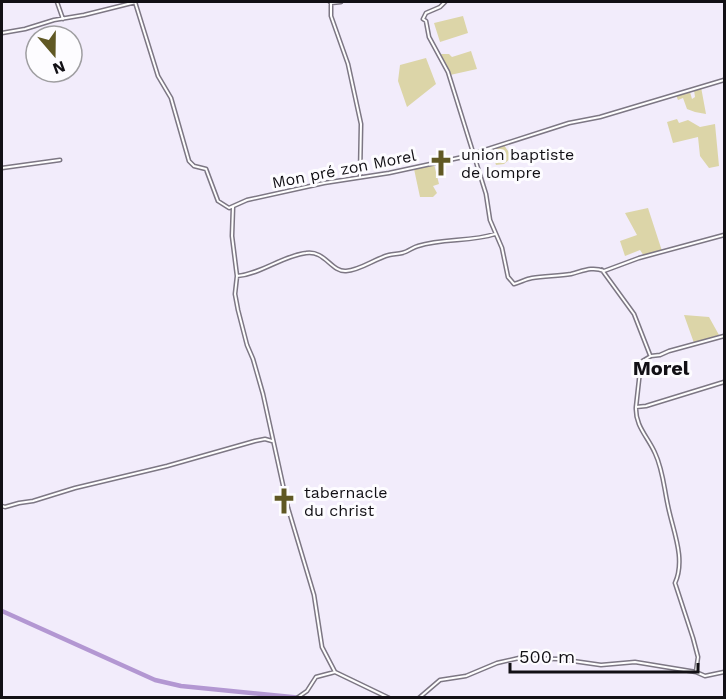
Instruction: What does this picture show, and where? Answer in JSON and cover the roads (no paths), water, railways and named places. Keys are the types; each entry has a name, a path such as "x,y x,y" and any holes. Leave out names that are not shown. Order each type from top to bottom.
{"street":[{"path":"57,2 63,19"},
{"path":"2,33 136,2 158,76 171,98 189,161 194,166 206,169 218,201 229,208 233,207 232,236 237,276 235,294 238,312 269,416 272,441 288,508 314,595 322,647 335,672 389,698"},
{"path":"341,2 331,2 331,16 348,64 361,124 360,177"},
{"path":"445,2 440,7 426,13 423,19 426,21 429,38 448,72 486,194 490,220 502,248 508,277 514,284 531,278 569,274 588,269 597,268 604,271 639,258 724,235"},
{"name":"Mon pré zon Morel","path":"233,207 255,198 474,154 569,123 600,117 724,80"},
{"path":"2,168 60,160"},
{"path":"237,276 306,253 320,255 336,269 350,271 389,255 405,253 418,246 451,239 495,234"},
{"path":"602,270 634,314 651,356"},
{"path":"696,672 698,657 675,583 678,576 678,547 662,472 655,452 641,430 636,407 640,362 651,356 660,356 669,351 724,336"},
{"path":"636,407 724,382"},
{"path":"2,506 33,501 255,441 272,441"},
{"path":"418,698 440,680 466,676 497,663 519,658 559,659 601,665 635,662 696,672 705,676 724,672"},
{"path":"297,698 307,691 316,677 335,672"}],"waterway":[{"path":"2,611 155,680 181,686 302,698"}],"place":[{"name":"union baptiste de lompre","path":"441,163"},
{"name":"tabernacle du christ","path":"284,501"}],"district":[{"name":"Morel","path":"661,368"}]}
